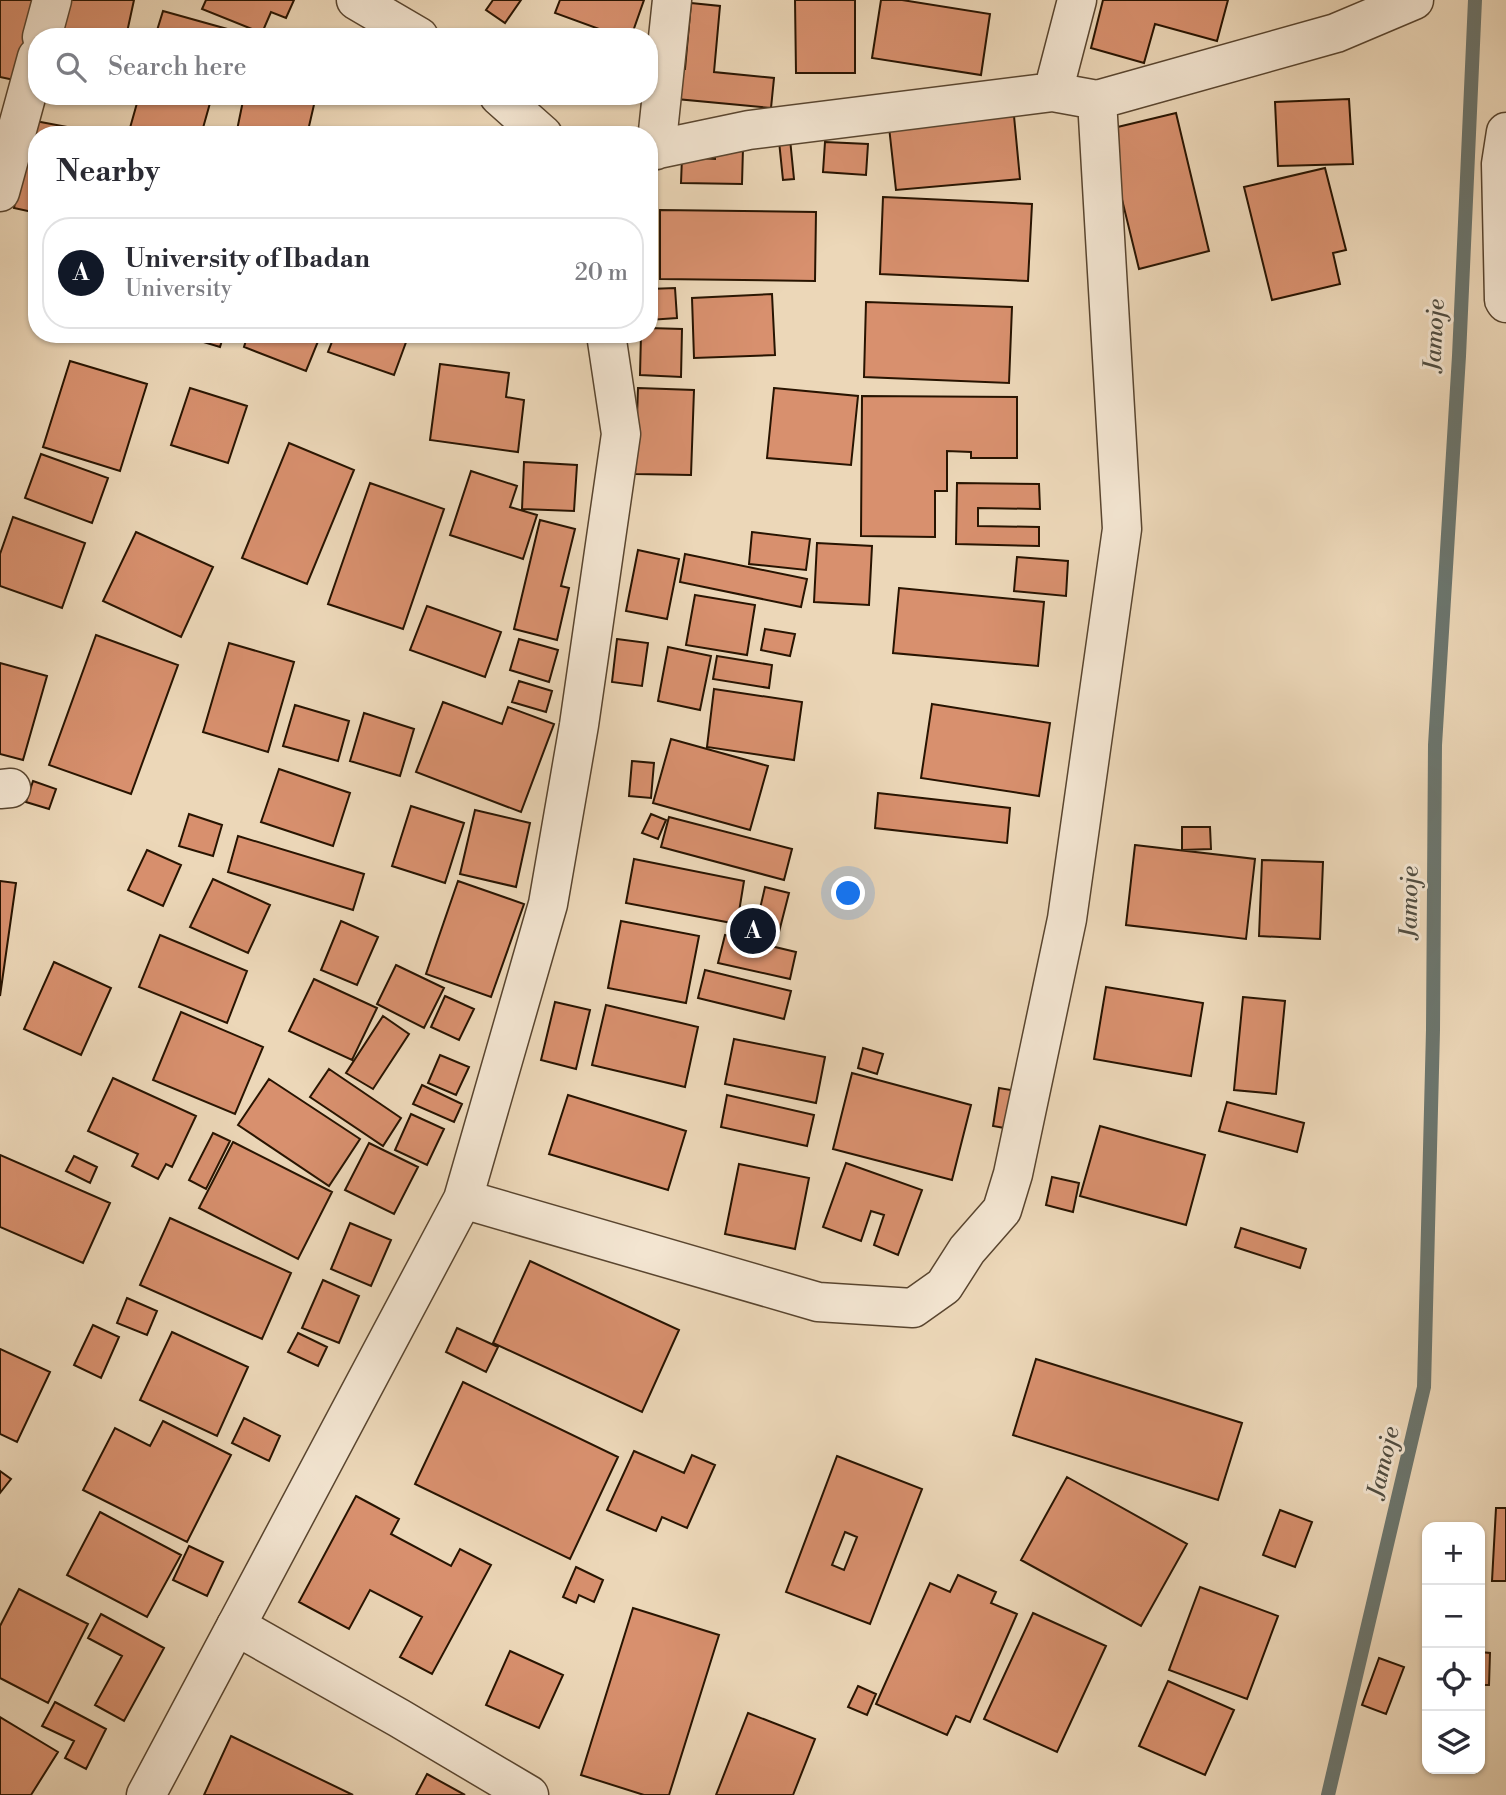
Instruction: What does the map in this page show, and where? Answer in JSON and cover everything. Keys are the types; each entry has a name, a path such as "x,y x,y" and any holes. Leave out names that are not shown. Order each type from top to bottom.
{"street":[{"path":"44,28 52,0"},
{"path":"356,0 404,28"},
{"path":"656,126 672,0"},
{"path":"1053,92 1077,0"},
{"path":"658,149 749,130 1053,92 1097,100 1336,33 1414,0"},
{"path":"0,192 28,90"},
{"path":"463,1199 818,1302 913,1308 944,1286 967,1250 1002,1210 1013,1174 1067,919 1122,529 1097,100"},
{"path":"509,105 533,126"},
{"path":"1506,132 1501,164 1506,303"},
{"path":"146,1795 463,1199 548,904 576,739 621,434 607,343"},
{"path":"236,1626 529,1795"}],"building":[{"path":"0,0 39,0 32,28 28,28 28,45 19,81 0,77"},
{"path":"64,0 134,0 128,28 58,28"},
{"path":"206,0 294,0 286,18 271,12 264,28 250,28 202,9"},
{"path":"493,0 521,0 505,23 486,10"},
{"path":"560,0 644,0 634,28 596,28 555,13"},
{"path":"795,0 855,0 855,73 796,73"},
{"path":"881,0 902,0 990,14 981,75 872,58"},
{"path":"1103,0 1228,0 1217,41 1155,24 1144,63 1091,48"},
{"path":"691,3 720,6 714,72 774,78 771,108 666,98 669,68 685,69"},
{"path":"163,11 224,28 158,28"},
{"path":"1349,99 1353,164 1278,166 1275,102"},
{"path":"136,105 209,105 204,126 131,126"},
{"path":"242,105 314,105 309,126 238,126"},
{"path":"1176,113 1209,251 1139,269 1105,130"},
{"path":"1014,116 1020,179 896,190 889,127"},
{"path":"30,120 62,126 29,126"},
{"path":"28,131 28,211 14,208"},
{"path":"790,139 794,179 783,180 779,141"},
{"path":"825,142 868,144 866,175 823,172"},
{"path":"715,147 743,148 742,184 681,183 682,157 715,159"},
{"path":"1325,168 1346,250 1333,253 1340,284 1272,300 1244,187"},
{"path":"883,197 1032,204 1028,281 880,274"},
{"path":"660,210 816,212 815,281 660,279"},
{"path":"675,288 677,318 658,319 658,289"},
{"path":"772,294 775,355 694,358 692,298"},
{"path":"866,302 1012,307 1009,383 864,377"},
{"path":"658,328 682,329 681,377 640,375 641,343 658,343"},
{"path":"245,343 317,343 306,371 244,347"},
{"path":"332,343 406,343 394,375 328,352"},
{"path":"70,361 147,384 120,471 43,447"},
{"path":"440,364 509,373 506,397 524,400 518,452 430,440"},
{"path":"190,388 247,406 228,463 171,445"},
{"path":"638,388 694,390 691,475 635,474"},
{"path":"774,388 858,396 851,465 767,458"},
{"path":"862,396 1017,397 1017,458 971,458 971,452 947,451 947,491 935,491 935,537 861,536"},
{"path":"289,443 354,470 307,584 242,558"},
{"path":"41,454 108,478 92,523 25,498"},
{"path":"524,462 577,465 574,511 522,509"},
{"path":"471,471 517,486 510,507 537,515 523,559 450,535"},
{"path":"370,483 444,509 403,629 328,604"},
{"path":"957,483 1039,484 1040,509 978,508 978,526 1039,527 1039,546 956,544"},
{"path":"13,517 85,543 62,608 0,586 0,554"},
{"path":"540,520 575,529 561,586 569,588 557,640 514,629"},
{"path":"136,532 213,567 181,637 103,601"},
{"path":"752,532 810,539 806,570 749,564"},
{"path":"817,543 872,546 869,605 814,602"},
{"path":"638,550 679,559 667,619 626,611"},
{"path":"685,554 807,579 801,607 680,582"},
{"path":"1017,557 1068,561 1066,596 1014,591"},
{"path":"899,588 1044,602 1038,666 893,653"},
{"path":"695,595 755,605 747,655 686,645"},
{"path":"427,606 501,632 485,677 410,650"},
{"path":"765,629 795,634 790,656 761,650"},
{"path":"96,635 178,665 131,794 49,765"},
{"path":"519,639 558,650 549,682 510,670"},
{"path":"617,639 648,643 642,686 612,682"},
{"path":"229,643 294,662 268,752 203,732"},
{"path":"668,647 711,656 700,710 658,701"},
{"path":"717,656 772,665 769,688 713,679"},
{"path":"0,663 47,676 23,760 0,754"},
{"path":"519,681 552,691 546,712 512,702"},
{"path":"714,689 802,702 794,760 707,747"},
{"path":"443,702 502,724 508,707 554,724 521,812 416,772"},
{"path":"932,704 1050,723 1039,796 921,778"},
{"path":"295,705 349,721 338,761 283,746"},
{"path":"364,713 414,729 400,776 350,761"},
{"path":"671,739 768,766 750,830 653,803"},
{"path":"632,761 654,763 651,798 629,796"},
{"path":"279,769 350,793 333,846 261,822"},
{"path":"33,781 56,789 49,809 26,802"},
{"path":"878,793 1010,808 1007,843 875,828"},
{"path":"411,806 464,823 445,883 392,866"},
{"path":"475,810 530,823 516,887 460,874"},
{"path":"189,814 222,825 213,856 179,846"},
{"path":"651,814 666,820 658,839 642,833"},
{"path":"669,817 792,849 784,880 661,847"},
{"path":"1182,827 1210,827 1211,849 1182,850"},
{"path":"238,836 364,874 353,910 228,872"},
{"path":"1135,845 1255,859 1246,939 1126,925"},
{"path":"147,850 181,865 163,906 128,890"},
{"path":"634,859 744,881 737,924 626,903"},
{"path":"1262,860 1323,862 1320,939 1259,936"},
{"path":"213,879 270,905 248,953 190,927"},
{"path":"0,881 16,883 0,996"},
{"path":"458,881 524,904 491,997 426,974"},
{"path":"765,887 789,893 779,932 756,926"},
{"path":"341,921 378,937 357,985 321,970"},
{"path":"621,921 699,936 686,1003 608,988"},
{"path":"160,935 247,971 227,1023 139,987"},
{"path":"725,935 796,952 790,979 718,963"},
{"path":"54,962 111,988 81,1055 24,1029"},
{"path":"396,965 444,988 424,1028 377,1004"},
{"path":"705,970 791,991 784,1019 698,998"},
{"path":"314,979 377,1008 352,1060 289,1031"},
{"path":"1106,987 1203,1003 1191,1076 1094,1059"},
{"path":"445,996 474,1009 459,1040 431,1027"},
{"path":"1243,997 1285,1001 1276,1094 1234,1090"},
{"path":"555,1002 590,1010 576,1069 541,1060"},
{"path":"606,1005 698,1027 685,1087 592,1065"},
{"path":"181,1012 263,1047 235,1114 153,1080"},
{"path":"383,1016 409,1034 373,1089 346,1073"},
{"path":"734,1039 825,1057 816,1103 725,1084"},
{"path":"863,1048 883,1054 877,1074 858,1068"},
{"path":"440,1055 469,1067 456,1095 428,1083"},
{"path":"329,1069 401,1118 383,1146 310,1097"},
{"path":"852,1073 971,1105 952,1180 833,1149"},
{"path":"113,1078 196,1116 172,1167 166,1164 158,1179 132,1166 138,1154 88,1131"},
{"path":"269,1079 360,1139 329,1186 238,1125"},
{"path":"422,1085 462,1104 454,1122 413,1104"},
{"path":"999,1088 1017,1091 1010,1129 993,1126"},
{"path":"568,1095 686,1131 668,1190 549,1154"},
{"path":"727,1095 814,1115 807,1146 721,1127"},
{"path":"1227,1102 1304,1123 1297,1152 1219,1131"},
{"path":"411,1114 444,1129 427,1165 395,1150"},
{"path":"1100,1126 1205,1155 1186,1225 1080,1196"},
{"path":"213,1133 230,1141 206,1189 189,1180"},
{"path":"233,1142 332,1192 298,1259 199,1208"},
{"path":"369,1143 418,1167 394,1214 345,1190"},
{"path":"0,1155 110,1203 83,1263 0,1227"},
{"path":"74,1156 97,1167 90,1183 66,1171"},
{"path":"846,1163 922,1190 898,1255 874,1245 884,1215 871,1211 861,1241 823,1227"},
{"path":"739,1164 809,1178 795,1249 725,1234"},
{"path":"1052,1177 1079,1183 1073,1212 1046,1205"},
{"path":"170,1218 291,1273 262,1339 140,1285"},
{"path":"350,1223 391,1240 371,1286 331,1269"},
{"path":"1241,1228 1306,1249 1300,1268 1235,1247"},
{"path":"530,1261 679,1330 642,1412 493,1343"},
{"path":"323,1280 359,1296 339,1343 302,1328"},
{"path":"127,1298 157,1311 147,1335 117,1323"},
{"path":"93,1325 119,1337 101,1378 74,1365"},
{"path":"457,1328 498,1347 486,1372 446,1352"},
{"path":"172,1332 248,1367 217,1436 140,1400"},
{"path":"298,1333 327,1347 318,1366 288,1352"},
{"path":"0,1349 50,1372 17,1442 0,1434"},
{"path":"1036,1359 1242,1423 1218,1500 1013,1435"},
{"path":"463,1382 618,1457 570,1559 415,1484"},
{"path":"244,1418 280,1436 269,1461 232,1443"},
{"path":"163,1421 231,1455 187,1542 83,1490 115,1428 150,1446"},
{"path":"634,1451 684,1473 692,1455 715,1465 687,1528 662,1517 656,1531 607,1510"},
{"path":"837,1456 922,1489 870,1624 786,1592","holes":["845,1532 857,1537 844,1570 832,1565"]},
{"path":"0,1471 11,1479 0,1493"},
{"path":"1067,1477 1187,1544 1141,1626 1021,1560"},
{"path":"356,1496 399,1519 391,1534 451,1566 460,1549 491,1565 432,1674 400,1657 422,1617 370,1590 349,1629 299,1602"},
{"path":"1496,1508 1506,1508 1506,1581 1492,1581"},
{"path":"1280,1510 1312,1522 1295,1567 1263,1555"},
{"path":"100,1512 181,1555 147,1617 67,1575"},
{"path":"189,1546 223,1562 207,1596 173,1580"},
{"path":"576,1567 603,1580 594,1602 579,1595 576,1603 563,1597"},
{"path":"958,1575 996,1592 991,1603 1017,1614 970,1722 956,1716 947,1735 876,1704 930,1583 950,1592"},
{"path":"1200,1587 1278,1616 1247,1699 1169,1670"},
{"path":"19,1589 88,1624 48,1703 0,1678 0,1626"},
{"path":"633,1608 719,1635 669,1795 644,1795 581,1775"},
{"path":"1033,1613 1106,1646 1057,1752 984,1719"},
{"path":"101,1614 164,1648 124,1721 95,1705 122,1656 88,1638"},
{"path":"510,1651 563,1675 539,1728 486,1705"},
{"path":"1485,1652 1490,1653 1489,1685 1485,1685"},
{"path":"1379,1658 1404,1667 1386,1714 1362,1705"},
{"path":"1168,1681 1234,1710 1205,1775 1139,1746"},
{"path":"858,1686 876,1694 867,1715 848,1707"},
{"path":"55,1702 106,1729 86,1769 65,1758 74,1741 42,1726"},
{"path":"748,1713 815,1739 793,1795 716,1795"},
{"path":"0,1717 58,1752 31,1795 0,1795"},
{"path":"231,1736 353,1795 204,1795"},
{"path":"427,1774 465,1795 416,1795"}],"waterway":[{"name":"Jamoje","path":"1328,1795 1424,1387 1433,1030 1435,745 1459,356 1475,0"}],"place":[{"name":"University of Ibadan","path":"753,931"}]}
